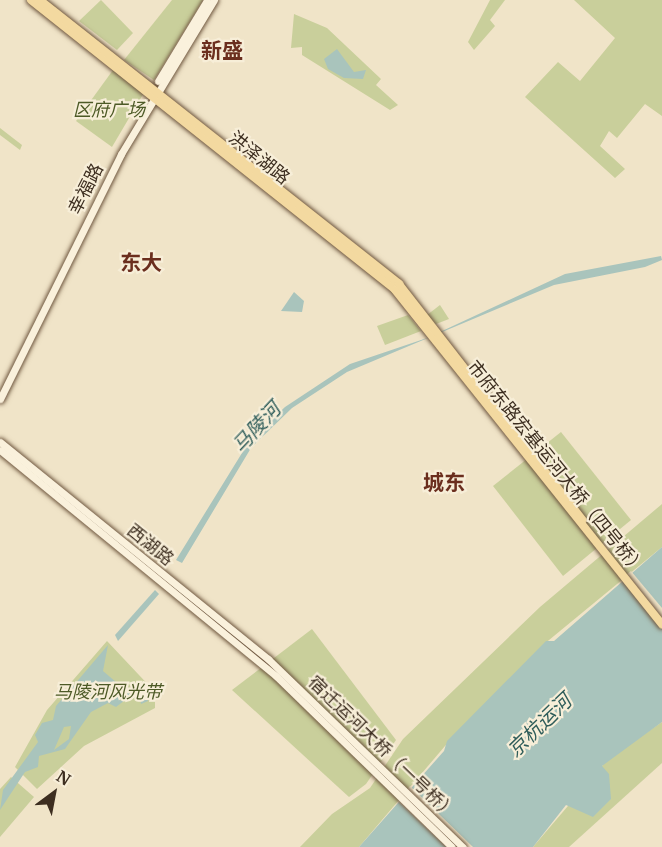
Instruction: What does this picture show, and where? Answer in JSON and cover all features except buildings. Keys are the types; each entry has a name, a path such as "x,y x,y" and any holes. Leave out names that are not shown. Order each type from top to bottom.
{"main road":[{"name":"洪泽湖路","path":"31,0 154,92"},
{"name":"洪泽湖路","path":"40,0 385,272 453,357"},
{"name":"幸福路","path":"0,390 61,261 207,0"},
{"name":"幸福路","path":"0,399 69,254 154,92 214,0"},
{"path":"440,340 528,446"},
{"path":"440,340 516,455"},
{"name":"市府东路宏基运河大桥（四号桥）","path":"453,357 662,616"},
{"name":"市府东路宏基运河大桥（四号桥）","path":"453,357 662,624"},
{"name":"西湖路","path":"0,441 10,454 278,674"},
{"name":"西湖路","path":"0,451 10,454"},
{"name":"宿迁运河大桥（一号桥）","path":"278,674 452,847"},
{"name":"宿迁运河大桥（一号桥）","path":"278,674 463,847"}],"green space":[{"path":"101,0 133,33 117,50 79,21"},
{"path":"172,0 203,0 154,80 124,60"},
{"path":"490,0 505,0 490,20 495,26 474,50 468,42"},
{"path":"574,0 662,0 662,116 645,104 617,138 609,131 600,146 625,169 615,178 525,97 558,62 580,81 615,38"},
{"path":"294,14 327,28 381,79 376,85 398,105 390,110 302,55 302,47 291,48"},
{"name":"区府广场","path":"113,70 145,91 112,147 76,121"},
{"path":"0,128 22,145 20,150 0,135"},
{"path":"440,305 449,319 436,324 427,315"},
{"path":"408,315 421,331 385,345 377,326"},
{"path":"561,432 631,520 563,576 493,486"},
{"path":"662,504 662,547 543,645 445,746 359,847 300,847 332,814 370,788 403,739 540,607"},
{"path":"312,629 396,740 366,784 349,797 232,690"},
{"name":"马陵河风光带","path":"107,641 155,692 155,708 84,746 37,789 15,767 47,710"},
{"path":"662,722 662,763 569,847 533,847 608,759"},
{"path":"11,777 34,797 0,837 0,789"}],"water":[{"path":"337,49 354,72 366,70 363,79 344,78 328,69 324,59"},
{"path":"661,256 662,260 645,267 554,285 347,372 292,408 251,448 182,563 176,560 250,440 285,407 350,364 427,338 565,274"},
{"path":"294,292 304,301 302,312 281,311"},
{"name":"京杭运河","path":"662,547 662,722 602,766 609,774 611,799 593,817 566,805 533,847 359,847 444,751 447,741 546,641 554,641"},
{"path":"155,590 159,594 118,641 115,635"},
{"path":"108,645 103,671 118,684 112,688 121,701 128,692 130,694 144,690 148,701 141,704 140,698 129,697 116,707 108,703 91,712 65,749 39,756 38,767 25,772 0,810 3,790 38,742 35,735 42,723 53,720 56,706","holes":["71,726 69,739 54,750 64,727"]}],"pier":[{"path":"631,571 662,608 662,629 621,579"},
{"path":"410,786 473,847 446,847 398,801"}],"district":[{"name":"新盛","path":"222,51"},
{"name":"东大","path":"141,263"},
{"name":"城东","path":"444,483"}],"water label":[{"name":"马陵河","path":"256,427"}]}
